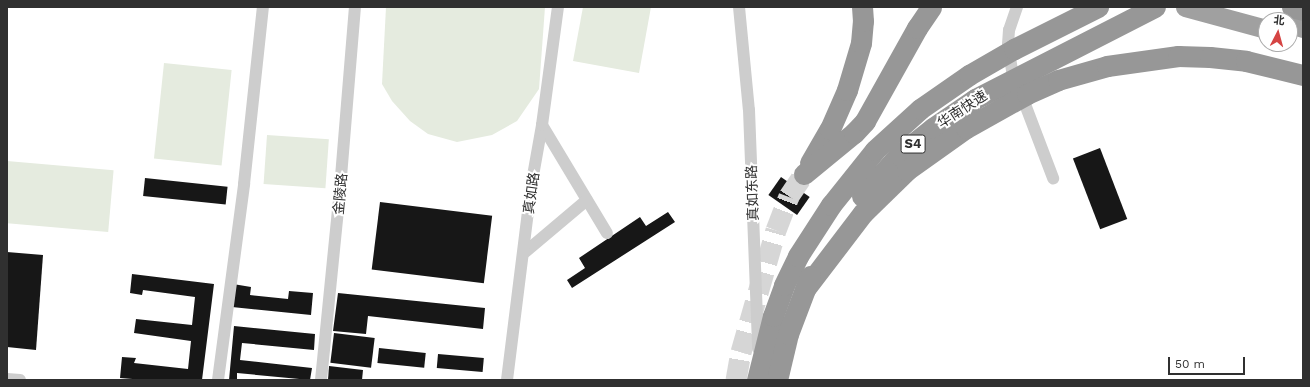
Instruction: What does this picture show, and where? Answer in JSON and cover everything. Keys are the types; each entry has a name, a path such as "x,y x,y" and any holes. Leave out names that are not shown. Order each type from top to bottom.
{"highway":[{"path":"862,7 863,21 861,44 847,90 830,130 804,174 854,133 865,121 917,28 931,7"},
{"name":"华南快速","path":"757,380 773,316 784,285 798,256 831,205 875,150 920,109 969,75 1014,49 1098,7"},
{"name":"华南快速","path":"776,380 788,334 805,289 831,239 846,216 879,176 916,141 951,115 996,87 1155,7"},
{"path":"1185,7 1258,27"},
{"path":"1228,7 1258,15"},
{"path":"1292,7 1303,10"},
{"path":"805,289 863,213 907,170 966,128 1027,94 1058,80 1107,66 1178,56 1210,57 1246,61 1303,75"}],"street":[{"path":"218,380 244,184 263,7"},
{"name":"金陵路","path":"321,380 341,178 355,7"},
{"name":"真如路","path":"506,380 524,253 531,187 542,125 558,7"},
{"name":"真如东路","path":"739,7 749,110 760,380"},
{"path":"1017,7 1009,30 1008,45 1012,70 1053,178"},
{"path":"542,125 607,232"},
{"path":"524,253 587,200"},
{"path":"7,379 20,380"}],"shaded area":[{"path":"386,7 545,7 539,89 517,121 492,135 457,142 428,134 410,121 392,101 382,84"},
{"path":"583,7 651,7 639,73 573,61"},
{"path":"164,63 232,70 222,166 154,158"},
{"path":"267,135 329,139 325,188 264,184"},
{"path":"7,161 114,170 108,232 7,223"}],"building":[{"path":"1100,148 1127,219 1100,229 1073,158"},
{"path":"781,177 810,197 797,215 768,195"},
{"path":"145,178 228,187 226,205 143,196"},
{"path":"380,202 492,216 484,283 372,269"},
{"path":"668,212 675,222 572,288 567,280 585,268 579,258 640,217 646,226"},
{"path":"7,252 43,255 36,350 7,347"},
{"path":"132,274 214,284 202,380 145,380 120,378 122,357 136,358 134,363 188,369 191,341 134,333 136,319 192,325 195,297 143,290 142,295 130,293"},
{"path":"233,284 251,287 250,295 288,299 289,291 313,293 311,315 232,307"},
{"path":"338,293 485,308 483,329 368,316 366,334 333,331"},
{"path":"234,326 315,334 314,350 242,343 240,360 312,368 310,380 237,373 237,380 229,380"},
{"path":"334,333 375,338 371,368 330,363"},
{"path":"379,348 426,353 424,368 377,363"},
{"path":"438,354 484,358 483,372 437,368"},
{"path":"329,366 363,370 362,380 328,380"}],"tunnel":[{"path":"736,380 741,352 776,230 789,196 804,174"}]}
